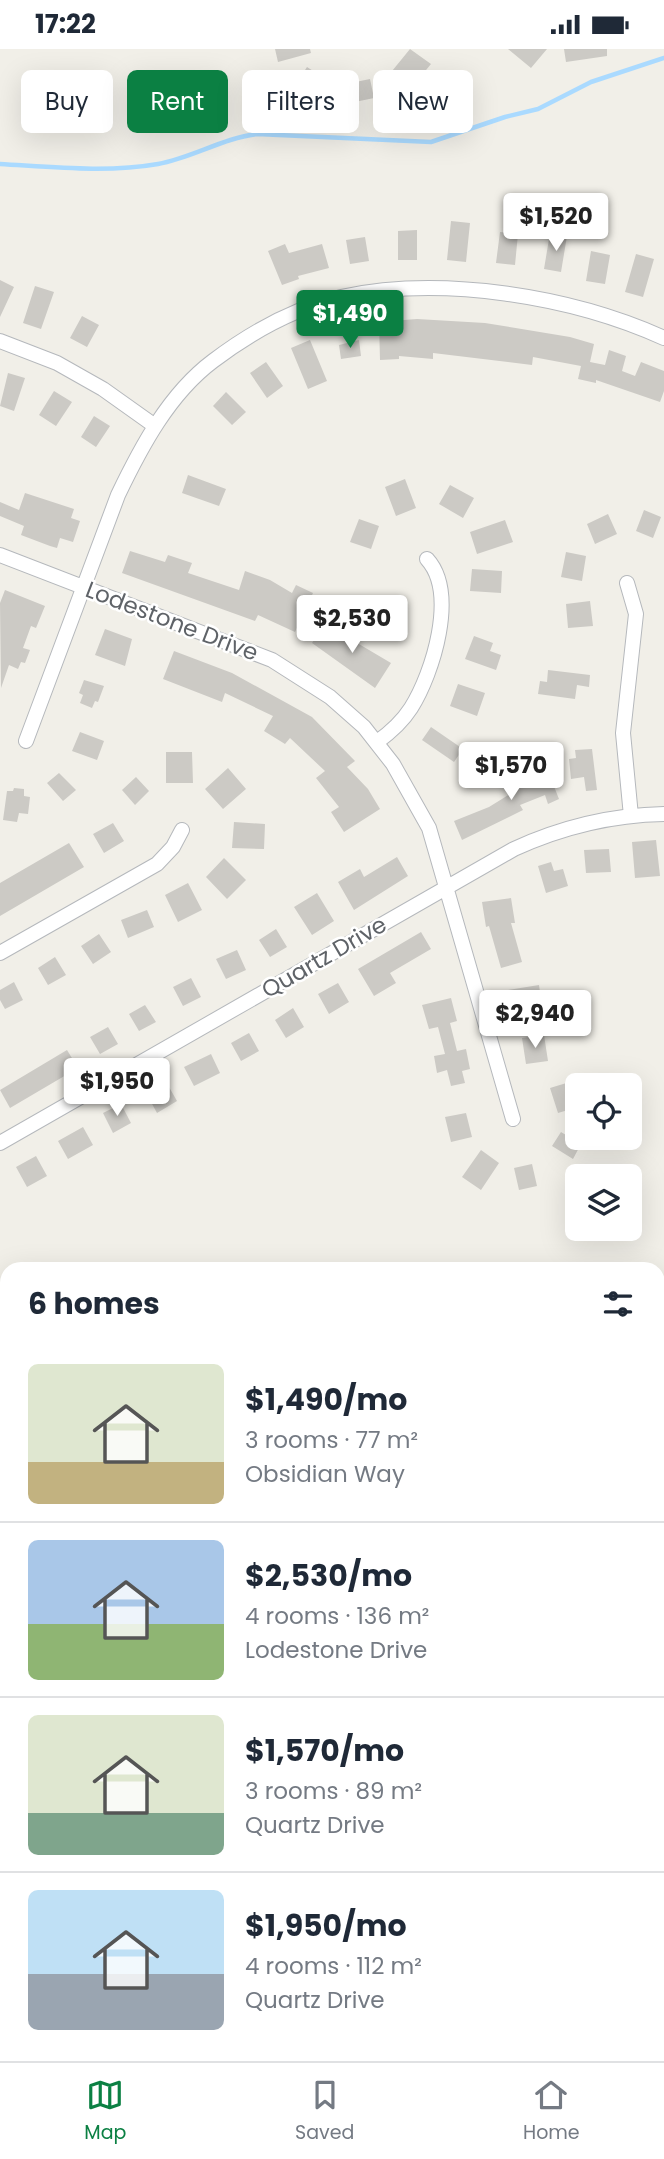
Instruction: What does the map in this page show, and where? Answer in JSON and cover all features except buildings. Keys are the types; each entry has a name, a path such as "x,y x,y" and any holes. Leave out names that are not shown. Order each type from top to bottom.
{"street":[{"path":"26,741 118,495 155,426 211,363 286,317 339,298 376,292 429,290 528,297 605,315 664,338"},
{"path":"0,341 57,363 103,389 155,426"},
{"name":"Lodestone Drive","path":"0,555 272,660 330,697 377,742 417,804 429,828 513,1119"},
{"path":"377,742 397,726 411,709 426,681 440,627 441,597 437,570 427,559"},
{"path":"628,583 636,614 623,733 631,815"},
{"name":"Quartz Drive","path":"0,1143 514,849 577,825 631,815 664,814"},
{"path":"0,953 157,864 173,847 182,830"}],"waterway":[{"path":"0,164 79,168 139,167 171,161 257,134 431,142 538,109 591,82 664,58"}]}
